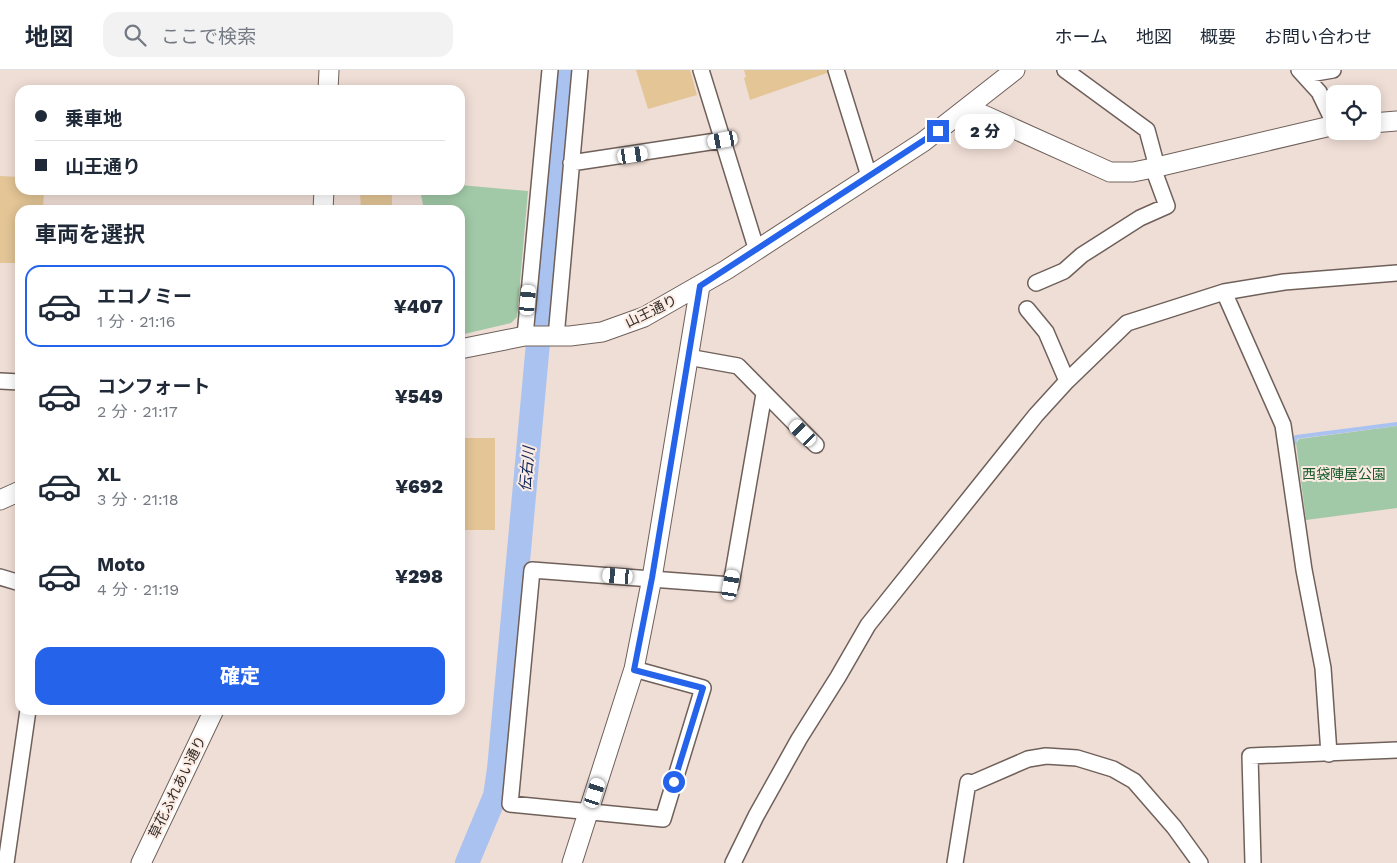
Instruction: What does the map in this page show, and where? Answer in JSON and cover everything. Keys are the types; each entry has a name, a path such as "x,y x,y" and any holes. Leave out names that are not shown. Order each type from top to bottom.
{"street":[{"path":"328,85 329,70"},
{"path":"539,336 550,70"},
{"path":"539,336 571,163 580,70"},
{"path":"701,70 757,250"},
{"path":"836,70 869,176"},
{"name":"山王通り","path":"465,348 539,336 585,335 623,326 700,286 923,142 1015,70"},
{"path":"1036,283 1064,271 1082,255 1140,218 1167,206 1155,168 1148,130 1065,70"},
{"path":"1301,73 1333,70"},
{"path":"1301,73 1319,92 1326,106"},
{"path":"968,108 1110,172 1132,172 1155,168 1326,127"},
{"path":"1381,123 1397,122"},
{"path":"571,163 580,164 723,140"},
{"path":"733,863 798,739 838,677 868,625 1036,415 1067,381 1127,323 1224,292 1284,282 1397,273"},
{"path":"572,863 634,670 652,578 700,286"},
{"path":"1224,292 1282,425 1304,570 1323,668 1330,754"},
{"path":"1027,309 1046,332 1067,381"},
{"path":"688,357 738,366 816,445"},
{"path":"0,381 15,382"},
{"path":"634,670 703,688 662,819 510,804 532,570 731,585 764,394"},
{"path":"0,500 15,493"},
{"path":"0,577 15,582"},
{"path":"6,863 27,715"},
{"name":"草花ふれあい通り","path":"140,863 212,715"},
{"path":"1253,863 1250,756 1397,750"},
{"path":"955,863 968,783 1028,760 1046,756 1077,758 1113,769 1134,781 1174,827 1200,863"}],"green space":[{"path":"465,185 528,191 517,317 511,323 465,334 465,205 423,205 421,195 465,195"},
{"name":"西袋陣屋公園","path":"1397,426 1397,508 1306,520 1296,443 1299,439"}],"building":[{"path":"636,70 690,70 697,95 648,109"},
{"path":"744,70 827,70 827,73 750,100 744,78 746,77"},
{"path":"0,176 15,177 15,195 44,195 43,205 15,205 15,263 0,263"},
{"path":"360,195 392,195 392,205 361,205"},
{"path":"465,438 495,438 495,530 465,530"}],"waterway":[{"name":"伝右川","path":"467,863 495,796 499,769 563,70"},
{"path":"1293,447 1296,437 1397,424"}],"route":[{"path":"674,782 703,688 634,670 646,615 700,286 938,131"}]}
